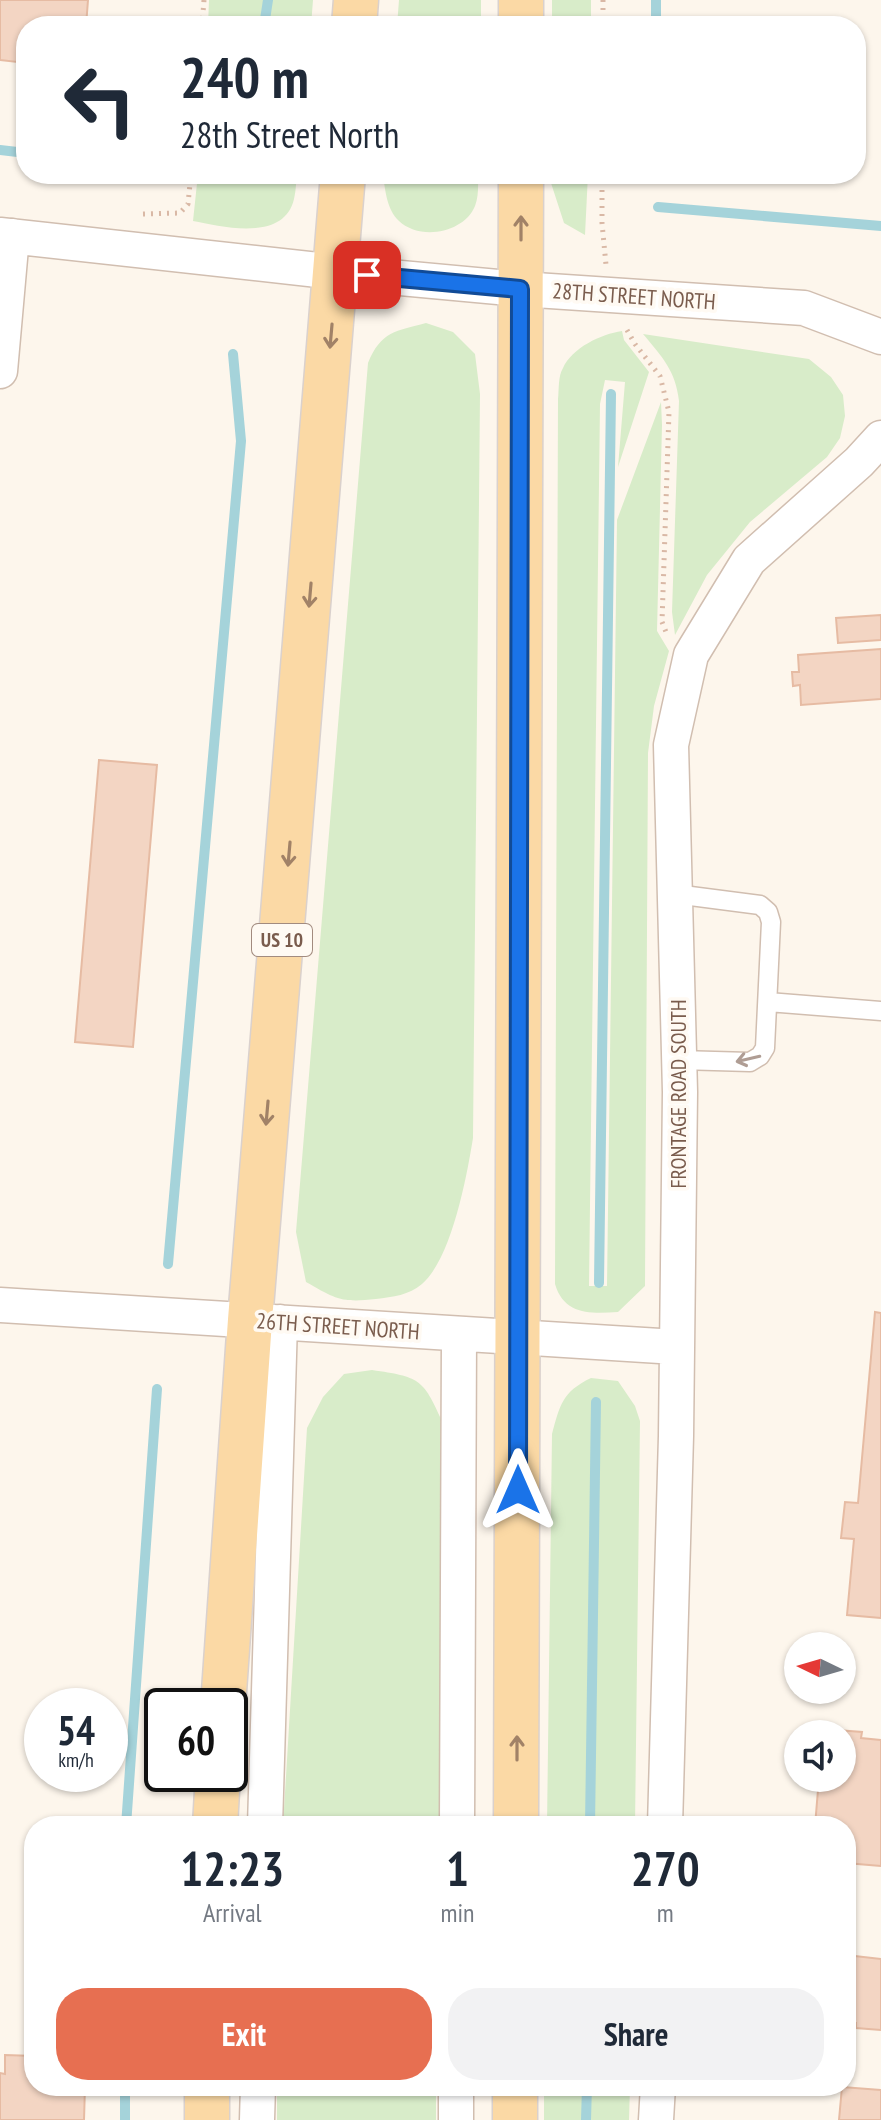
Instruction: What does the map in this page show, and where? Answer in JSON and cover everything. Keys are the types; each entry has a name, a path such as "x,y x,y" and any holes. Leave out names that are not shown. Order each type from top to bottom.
{"main road":[{"name":"US 10","path":"225,1688 265,1321 342,184"},
{"path":"516,1816 521,184"},
{"path":"216,1816 217,1792"},
{"path":"207,2096 207,2120"},
{"path":"515,2096 515,2120"}],"street":[{"name":"28TH STREET NORTH","path":"6,236 520,289 804,308 881,337"},
{"path":"0,371 6,236"},
{"name":"FRONTAGE ROAD SOUTH","path":"665,1816 679,1060 671,745 691,655 749,560 859,462 881,438"},
{"name":"26TH STREET NORTH","path":"0,1305 676,1347"},
{"path":"265,1321 265,1816"},
{"path":"457,1816 459,1334"},
{"path":"257,2120 258,2096"},
{"path":"456,2096 456,2120"},
{"path":"656,2120 657,2096"}],"lane":[{"path":"675,894 760,905 768,912 771,922 765,1048 760,1056 750,1062 679,1060"},
{"path":"768,1002 881,1011"}],"path":[{"path":"188,204 190,184"},
{"path":"602,184 602,223 609,295 635,344 660,376 669,412 662,622 669,642 691,655"}],"green space":[{"path":"209,0 313,0 312,16 208,16"},
{"path":"399,0 481,0 481,16 398,16"},
{"path":"552,0 591,0 591,16 552,16"},
{"path":"197,184 296,184 288,213 266,226 236,228 193,221"},
{"path":"385,184 478,184 475,206 469,215 461,223 441,231 418,231 408,227 399,221 387,199"},
{"path":"551,184 588,184 585,235 564,223"},
{"path":"426,323 453,332 475,354 480,394 473,1138 450,1236 433,1272 417,1288 406,1293 376,1299 346,1300 306,1282 296,1232 368,363 384,338"},
{"path":"622,331 624,340 649,372 618,467 625,382 605,380 600,404 589,1286 607,1286 617,520 661,402 657,631 669,651 654,706 648,753 645,1286 618,1312 598,1313 572,1307 559,1294 555,1284 558,399 561,371 573,354 596,339"},
{"path":"643,334 809,359 831,377 843,395 845,416 840,438 827,457 750,522 707,575 675,635 672,612 679,401 671,373"},
{"path":"372,1370 410,1378 430,1396 442,1421 439,1816 284,1816 307,1428 323,1397 344,1374"},
{"path":"591,1378 618,1381 635,1406 640,1421 635,1816 547,1816 552,1434 564,1400 581,1383"},
{"path":"277,2096 436,2096 436,2120 277,2120"},
{"path":"544,2096 630,2096 629,2120 544,2120"}],"building":[{"path":"0,0 88,0 87,16 16,16 16,62 0,60"},
{"path":"881,615 881,640 838,643 836,618"},
{"path":"881,649 881,699 801,705 800,685 793,686 792,672 799,672 798,655"},
{"path":"99,760 157,765 133,1047 75,1042"},
{"path":"875,1312 881,1313 881,1618 847,1615 854,1539 841,1538 845,1502 858,1503"},
{"path":"856,1732 862,1732 861,1738 881,1740 881,1866 856,1864 856,1816 816,1816 818,1792 856,1792"},
{"path":"856,1956 881,1959 881,2030 856,2028"},
{"path":"5,2055 24,2056 24,2096 85,2096 84,2120 0,2120 0,2073 5,2074"},
{"path":"856,2088 881,2090 881,2120 839,2120 841,2096 856,2096"}],"waterway":[{"path":"266,16 268,0"},
{"path":"656,0 656,16"},
{"path":"0,150 16,152"},
{"path":"658,207 881,226"},
{"path":"168,1264 241,441 233,354"},
{"path":"599,1283 611,394"},
{"path":"127,1816 157,1389"},
{"path":"590,1816 596,1402"},
{"path":"125,2096 125,2120"},
{"path":"586,2120 587,2096"}],"route":[{"path":"367,275 520,289 518,1490"}]}
